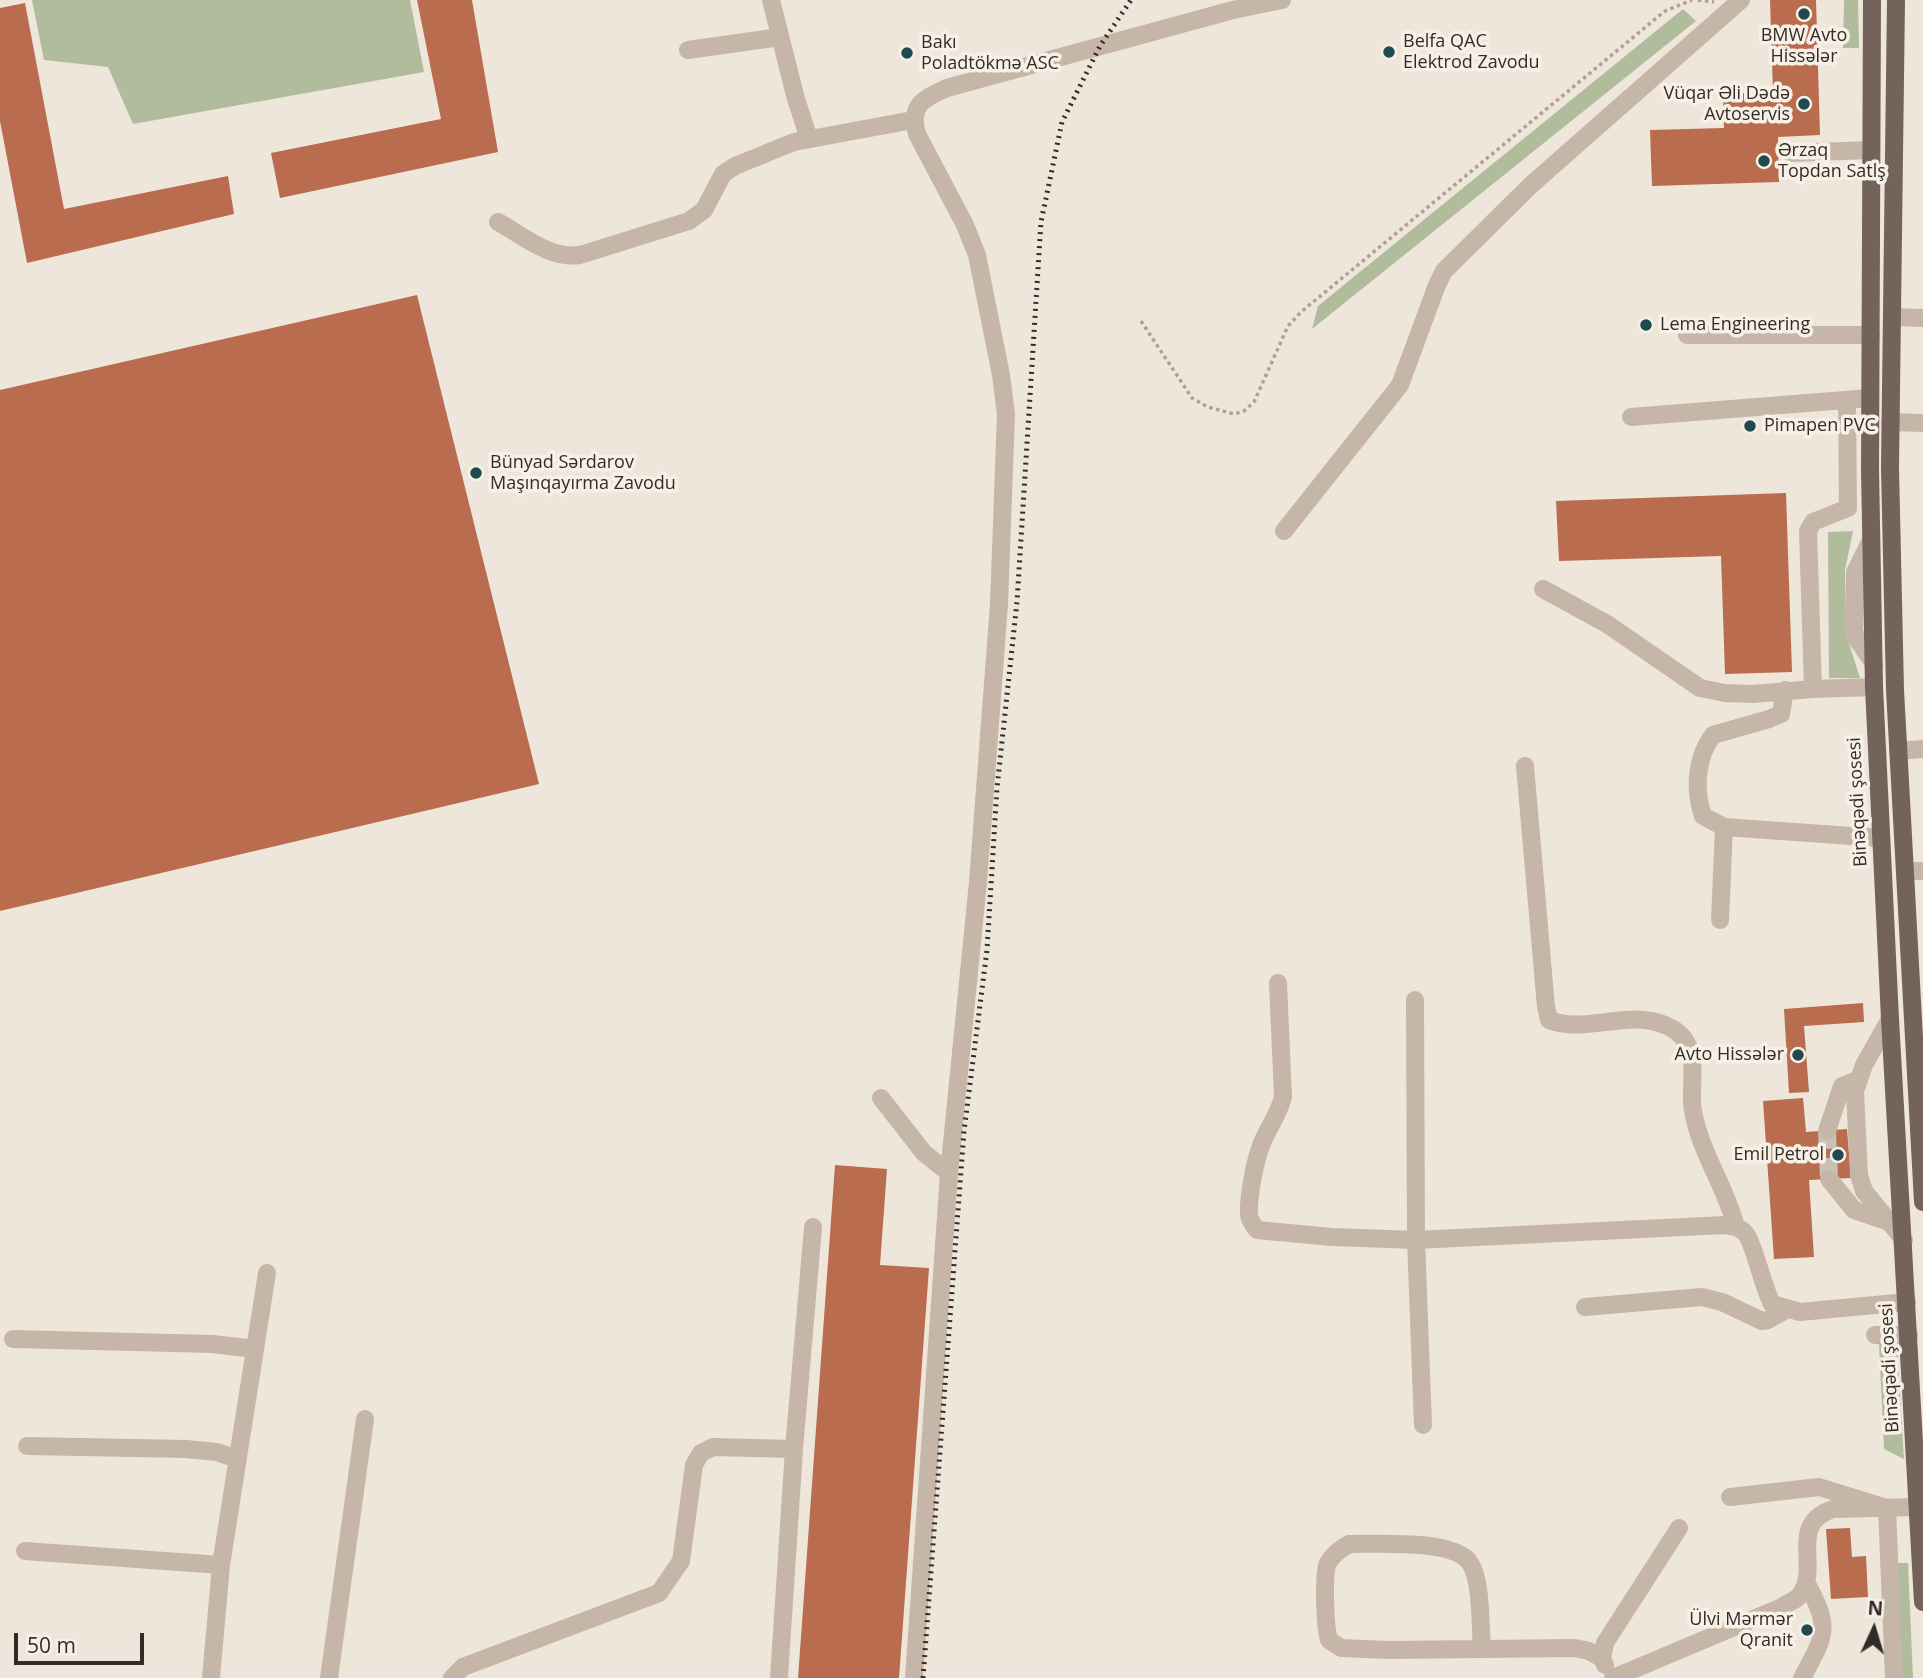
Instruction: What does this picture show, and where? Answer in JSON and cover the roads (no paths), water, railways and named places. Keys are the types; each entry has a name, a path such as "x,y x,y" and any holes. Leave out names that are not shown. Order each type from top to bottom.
{"main road":[{"name":"Binəqədi şosesi","path":"1872,0 1870,398 1874,687 1923,1602"},
{"path":"1896,0 1890,422 1898,751 1921,1118 1923,1202"}],"street":[{"path":"771,0 809,139"},
{"path":"914,1678 949,1173 978,882 999,604 1006,414 977,255 965,225 917,134 913,120 917,107 925,98 947,88 1233,10 1282,0"},
{"path":"1284,531 1400,385 1444,271 1531,185 1741,0"},
{"path":"688,50 780,37"},
{"path":"498,222 553,254 567,257 580,255 689,221 704,210 723,174 735,166 794,142 913,120"},
{"path":"1790,153 1871,150"},
{"path":"1892,317 1923,318"},
{"path":"1687,335 1871,335"},
{"path":"1630,417 1870,398"},
{"path":"1813,689 1808,531 1813,522 1848,508 1847,400"},
{"path":"1890,422 1923,422"},
{"path":"1543,589 1607,624 1700,688 1725,694 1874,687"},
{"path":"1786,690 1781,714 1713,735 1700,757 1698,802 1703,816 1724,827 1880,838"},
{"path":"1898,751 1923,749"},
{"path":"1525,766 1549,1020 1564,1025 1634,1020 1655,1022 1677,1030 1688,1043 1692,1061 1691,1092 1700,1139 1731,1210 1735,1227"},
{"path":"1720,920 1724,827"},
{"path":"1905,871 1923,871"},
{"path":"1279,983 1283,1097 1279,1115 1262,1143 1254,1181 1249,1214 1257,1230 1332,1237 1416,1240 1709,1225 1735,1227 1745,1234 1750,1243 1772,1304 1800,1312 1908,1302"},
{"path":"1415,1000 1416,1240 1423,1425"},
{"path":"1890,1019 1857,1080 1855,1091 1858,1175 1864,1191 1904,1240"},
{"path":"1827,1131 1842,1086 1857,1080"},
{"path":"881,1098 924,1153 949,1173"},
{"path":"1829,1179 1854,1210 1889,1222"},
{"path":"779,1678 794,1449 813,1227"},
{"path":"211,1678 220,1565 267,1273"},
{"path":"1585,1307 1702,1297 1722,1302 1762,1321 1786,1310"},
{"path":"1875,1335 1909,1335"},
{"path":"13,1339 213,1343 255,1349"},
{"path":"329,1678 365,1419"},
{"path":"27,1446 186,1449 217,1452 237,1459"},
{"path":"452,1678 463,1667 659,1593 681,1561 694,1465 701,1453 713,1447 794,1449"},
{"path":"1730,1497 1819,1487 1888,1508"},
{"path":"1482,1649 1476,1580 1471,1564 1463,1554 1429,1545 1349,1544 1339,1550 1327,1564 1325,1628 1329,1640 1341,1648 1389,1650 1482,1649 1575,1648 1602,1658 1612,1678 1800,1597 1806,1582 1808,1534 1812,1520 1821,1513 1833,1510 1918,1507"},
{"path":"1888,1508 1894,1678"},
{"path":"1602,1658 1605,1643 1679,1528"},
{"path":"25,1551 220,1565"},
{"path":"1802,1678 1821,1643 1823,1623 1821,1608 1806,1582"}],"tunnel":[{"path":"1827,1131 1829,1179"}],"railway":[{"path":"923,1678 964,1131 987,950 997,788 1017,602 1041,222 1062,122 1100,46 1131,0"}],"place":[{"name":"BMW Avto Hissələr","path":"1804,14"},
{"name":"Belfa QAC Elektrod Zavodu","path":"1389,52"},
{"name":"Bakı Poladtökmə ASC","path":"907,53"},
{"name":"Vüqar Əli Dədə Avtoservis","path":"1804,104"},
{"name":"Ərzaq Topdan Satlş","path":"1764,161"},
{"name":"Lema Engineering","path":"1646,325"},
{"name":"Pimapen PVC","path":"1750,426"},
{"name":"Bünyad Sərdarov Maşınqayırma Zavodu","path":"476,473"},
{"name":"Avto Hissələr","path":"1798,1055"},
{"name":"Emil Petrol","path":"1838,1155"},
{"name":"Ülvi Mərmər Qranit","path":"1807,1630"}]}
